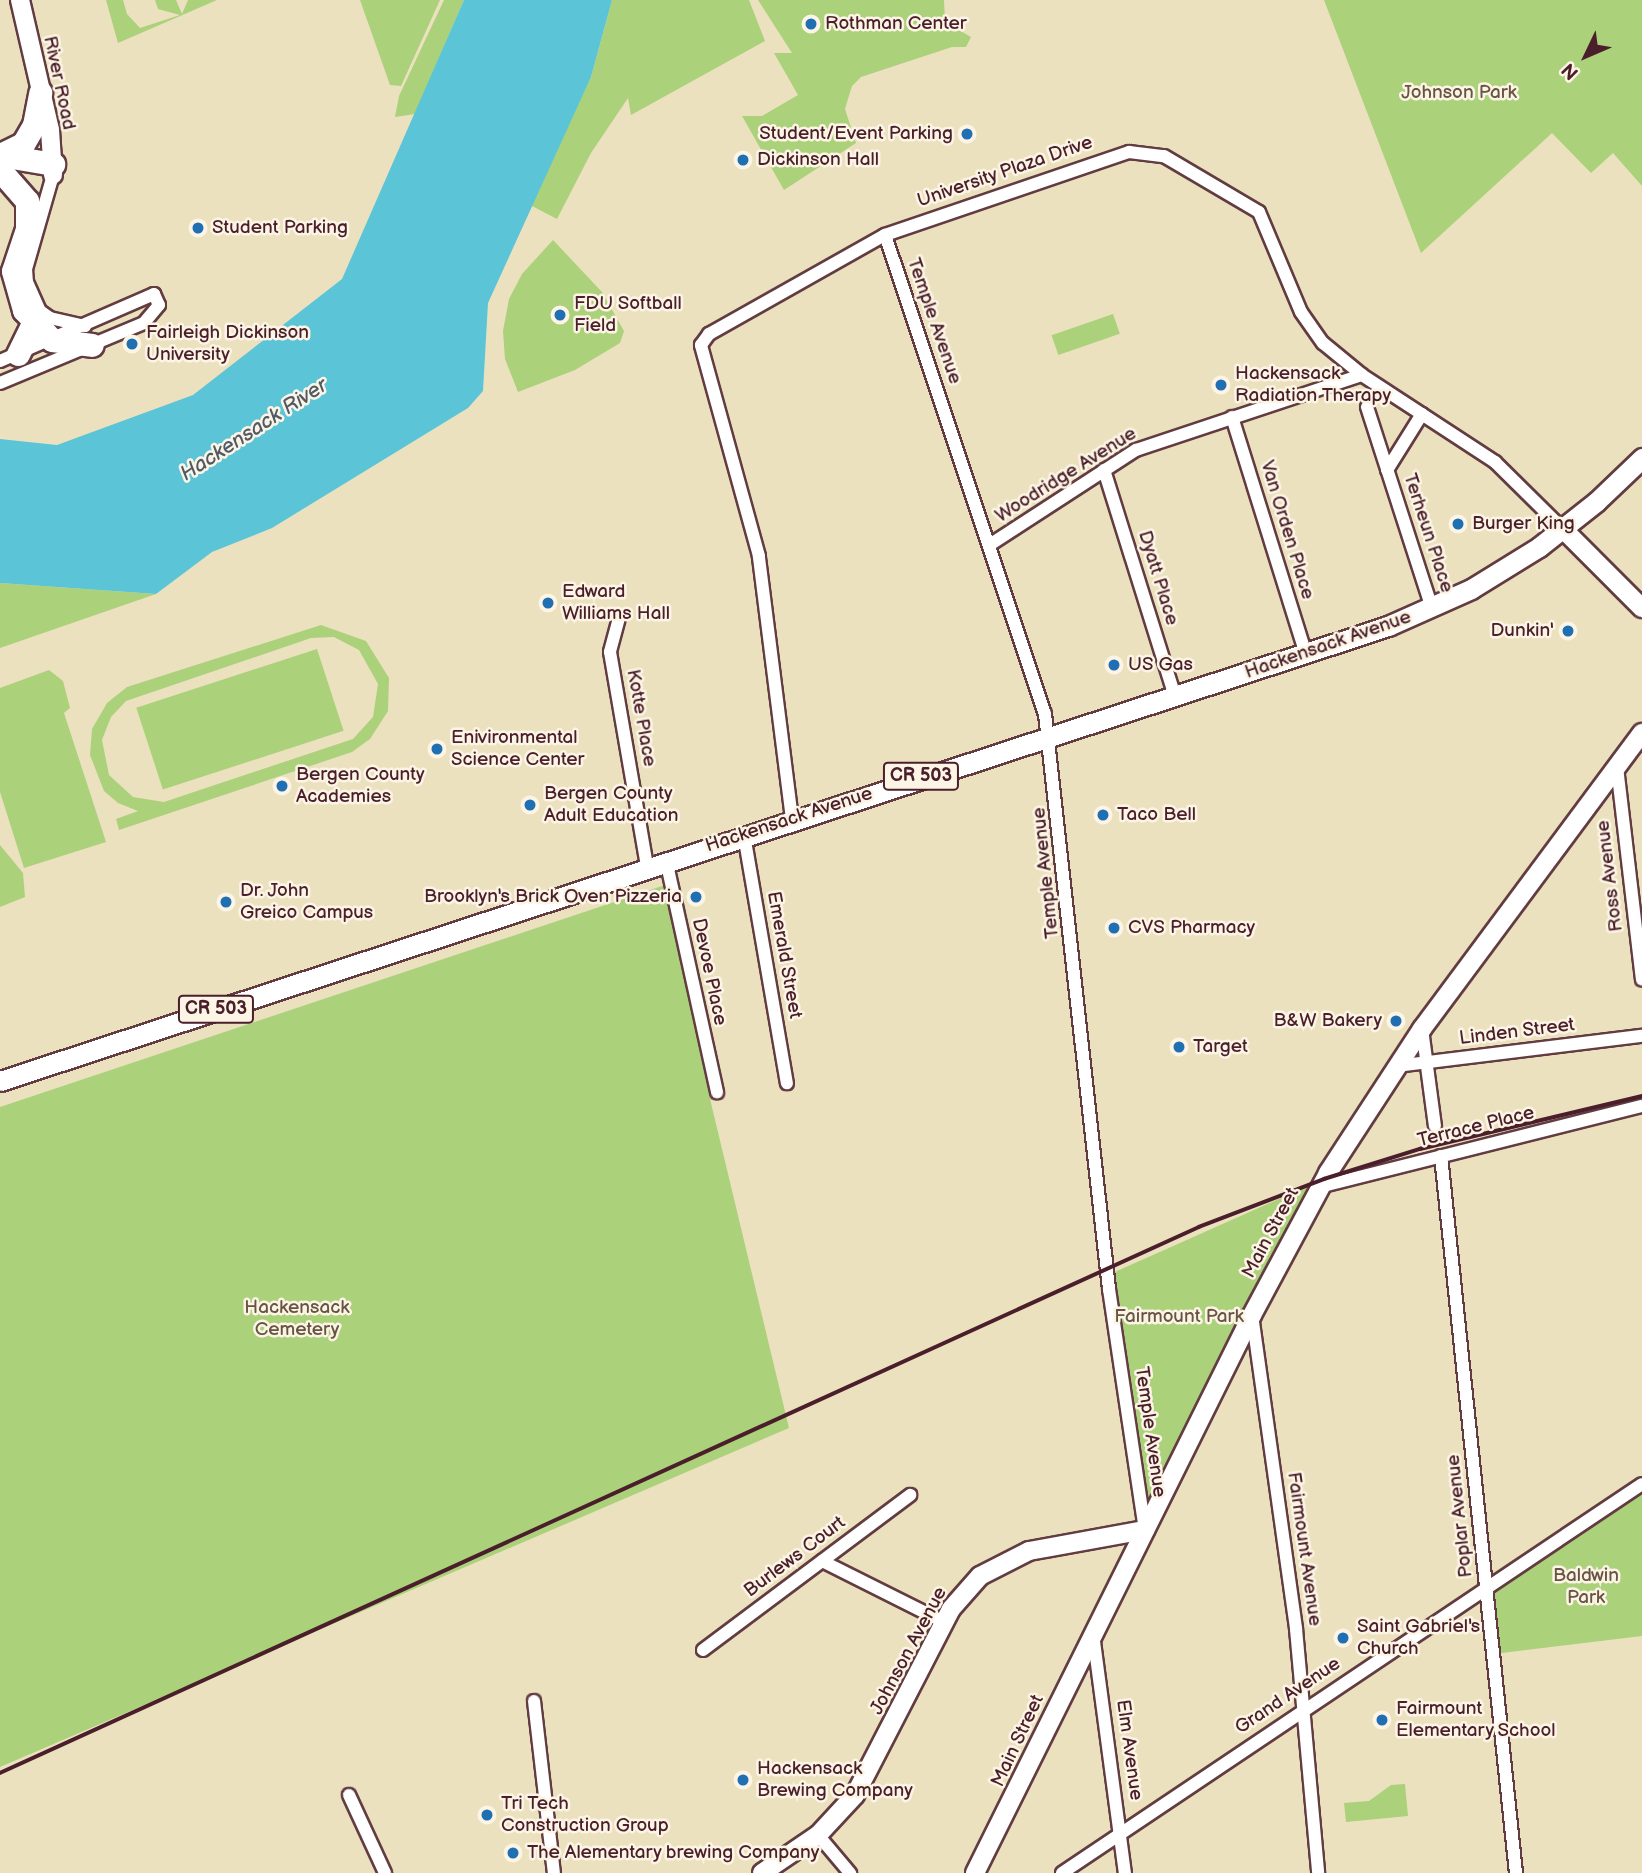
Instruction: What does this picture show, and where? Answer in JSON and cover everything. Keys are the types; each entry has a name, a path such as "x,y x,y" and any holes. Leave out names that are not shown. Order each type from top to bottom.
{"highway":[{"path":"0,155 23,144 34,125 40,93"},
{"path":"0,155 53,169"},
{"path":"0,170 53,169"},
{"path":"0,170 27,201 27,229 13,271 24,310 33,323 52,340 89,335"},
{"path":"9,358 33,323"}],"main road":[{"name":"River Road","path":"20,0 53,169"},
{"name":"CR 503","path":"1563,529 1642,457"},
{"name":"Hackensack Avenue","path":"0,1081 792,818 1306,654 1432,608 1510,566 1563,529"},
{"name":"University Plaza Drive","path":"1563,529 1642,608"},
{"name":"Main Street","path":"975,1873 1252,1315 1319,1187 1422,1029 1642,733"},
{"name":"Johnson Avenue","path":"762,1873 818,1835 869,1773 944,1622 972,1583 1013,1556 1145,1530"}],"street":[{"name":"University Plaza Drive","path":"792,818 759,556 701,345 709,334 885,235 1129,152 1164,156 1259,212 1308,326 1362,375 1495,462 1563,529"},
{"path":"0,383 89,335 154,294 157,312 144,323 89,335 40,310 27,282 26,269 53,169"},
{"name":"Temple Avenue","path":"885,235 991,544 1049,734 1109,1289 1145,1530"},
{"path":"9,358 52,340"},
{"name":"Woodridge Avenue","path":"991,544 1136,450 1362,375"},
{"name":"Terheun Place","path":"1367,407 1432,608"},
{"name":"Terheun Place","path":"1387,470 1422,414"},
{"name":"Van Orden Place","path":"1231,417 1306,654"},
{"name":"Dyatt Place","path":"1104,470 1175,697"},
{"name":"Kotte Place","path":"619,618 610,652 647,866"},
{"name":"Ross Avenue","path":"1617,767 1642,981"},
{"name":"Emerald Street","path":"744,835 787,1083"},
{"name":"Devoe Place","path":"666,860 717,1092"},
{"path":"1422,1029 1435,1126"},
{"name":"Linden Street","path":"1396,1066 1642,1036"},
{"name":"Terrace Place","path":"1319,1187 1642,1107"},
{"name":"Poplar Avenue","path":"1441,1156 1516,1873"},
{"name":"Fairmount Avenue","path":"1252,1315 1296,1629 1301,1710 1318,1873"},
{"name":"Grand Avenue","path":"1062,1873 1120,1830 1642,1484"},
{"name":"Burlews Court","path":"703,1650 910,1495"},
{"path":"822,1561 944,1622"},
{"name":"Elm Avenue","path":"1093,1633 1125,1873"},
{"path":"534,1701 554,1873"},
{"path":"349,1795 385,1873"},
{"path":"818,1835 850,1873"}],"green space":[{"path":"106,0 123,0 127,14 140,28 180,15 158,9 155,0 176,0 182,14 188,0 217,0 118,43"},
{"path":"360,0 440,0 401,86 390,85"},
{"path":"444,0 464,0 415,114 395,117 399,96"},
{"path":"612,0 749,0 765,41 631,115 628,98 591,153 557,219 530,205 591,77"},
{"path":"758,0 944,0 945,22 971,37 966,47 952,47 861,77 852,86 845,109 856,143 784,190 742,116 762,116 798,95 774,53 792,53"},
{"name":"Johnson Park","path":"1324,0 1642,0 1642,186 1613,153 1591,173 1552,133 1421,253"},
{"name":"FDU Softball Field","path":"553,240 602,292 624,331 620,343 575,370 518,392 505,359 503,331 509,299 522,274"},
{"path":"1113,314 1120,334 1058,355 1052,335"},
{"path":"0,583 156,594 0,648"},
{"path":"321,625 366,641 389,678 388,711 370,739 352,752 119,830 116,819 138,811 118,803 104,791 90,755 92,729 107,703 127,687","holes":["334,637 359,650 378,684 373,717 353,739 164,802 133,797 109,775 102,740 111,717 126,701 311,638"]},
{"path":"317,649 344,731 163,790 136,708"},
{"path":"49,670 63,681 70,708 64,713 106,842 24,868 0,792 0,688"},
{"path":"0,845 23,873 25,897 0,907"},
{"name":"Hackensack Cemetery","path":"671,883 711,1103 789,1428 0,1767 0,1107"},
{"name":"Fairmount Park","path":"1324,1179 1145,1530 1108,1275"},
{"name":"Baldwin Park","path":"1642,1484 1642,1636 1494,1654 1487,1586"},
{"path":"1405,1784 1408,1816 1346,1822 1344,1803 1369,1801 1391,1785"}],"water":[{"name":"Hackensack River","path":"464,0 612,0 591,77 488,303 483,391 468,408 272,528 212,552 156,594 0,583 0,439 57,445 193,395 342,279"}],"railway":[{"path":"0,1773 1199,1227 1324,1179 1420,1149 1642,1096"}],"place":[{"name":"Rothman Center","path":"811,24"},
{"name":"Student/Event Parking","path":"967,134"},
{"name":"Dickinson Hall","path":"743,160"},
{"name":"Student Parking","path":"198,228"},
{"name":"FDU Softball Field","path":"560,315"},
{"name":"Fairleigh Dickinson University","path":"132,344"},
{"name":"Hackensack Radiation Therapy","path":"1221,385"},
{"name":"Burger King","path":"1458,524"},
{"name":"Edward Williams Hall","path":"548,603"},
{"name":"Dunkin'","path":"1568,631"},
{"name":"US Gas","path":"1114,665"},
{"name":"Enivironmental Science Center","path":"437,749"},
{"name":"Bergen County Academies","path":"282,786"},
{"name":"Bergen County Adult Education","path":"530,805"},
{"name":"Taco Bell","path":"1103,815"},
{"name":"Brooklyn's Brick Oven Pizzeria","path":"696,897"},
{"name":"Dr. John Greico Campus","path":"226,902"},
{"name":"CVS Pharmacy","path":"1114,928"},
{"name":"B&W Bakery","path":"1396,1021"},
{"name":"Target","path":"1179,1047"},
{"name":"Saint Gabriel's Church","path":"1343,1638"},
{"name":"Fairmount Elementary School","path":"1382,1720"},
{"name":"Hackensack Brewing Company","path":"743,1780"},
{"name":"Tri Tech Construction Group","path":"487,1815"},
{"name":"The Alementary brewing Company","path":"513,1853"}]}
